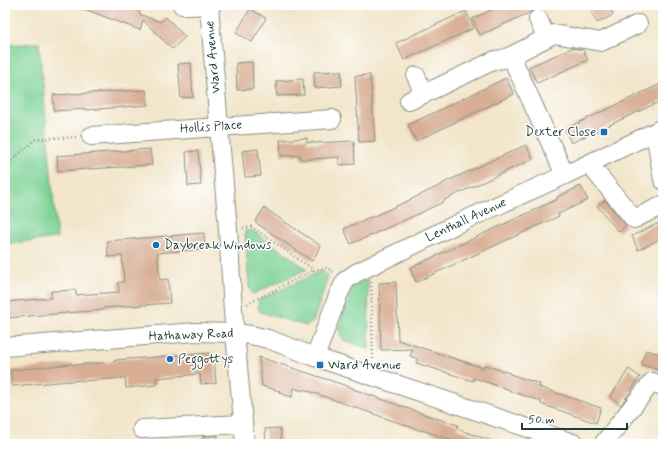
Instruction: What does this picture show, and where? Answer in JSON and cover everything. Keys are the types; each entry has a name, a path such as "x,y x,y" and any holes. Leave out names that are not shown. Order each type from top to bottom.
{"street":[{"path":"182,5 210,5"},
{"name":"Ward Avenue","path":"210,5 233,312 245,444"},
{"path":"538,19 546,37"},
{"path":"416,76 417,97 495,60 511,56 554,34 601,42 638,24"},
{"path":"511,56 565,175"},
{"name":"Hollis Place","path":"91,136 332,119"},
{"path":"659,130 663,180"},
{"name":"Lenthall Avenue","path":"346,280 356,273 463,221 589,164 659,130"},
{"path":"589,164 634,219 663,205"},
{"path":"315,357 339,293 346,280"},
{"name":"Hathaway Road","path":"5,347 196,332 235,332 268,340 576,444"},
{"path":"604,444 652,382 663,386"},
{"path":"142,429 243,424"}],"path":[{"path":"5,166 36,140 91,136"},
{"path":"228,230 252,227 314,270"},
{"path":"370,266 373,376"},
{"path":"233,312 314,270 327,268 346,280"}],"green space":[{"path":"39,43 57,238 5,244 5,45"},
{"path":"252,230 307,269 253,294 249,287 245,231"},
{"path":"323,271 328,276 313,322 306,326 260,312 258,307 259,300"},
{"path":"368,279 369,349 343,340 338,328 353,286"}],"building":[{"path":"76,5 116,5 122,7 123,5 140,11 139,14 160,22 166,17 185,37 172,49 143,20 140,30"},
{"path":"502,5 545,5 480,35 472,19"},
{"path":"588,5 609,5 613,15 597,23"},
{"path":"250,9 266,18 252,42 236,33"},
{"path":"466,11 474,28 404,60 396,43"},
{"path":"572,48 583,50 588,60 537,83 529,67"},
{"path":"252,62 253,89 237,90 236,63"},
{"path":"191,63 193,97 181,98 178,64"},
{"path":"341,71 342,86 315,88 314,72"},
{"path":"370,75 375,141 359,142 355,76"},
{"path":"506,78 514,94 416,141 408,125"},
{"path":"303,79 304,95 277,96 276,81"},
{"path":"663,83 663,100 571,143 565,129"},
{"path":"146,90 148,105 54,111 53,95"},
{"path":"307,138 307,143 354,141 355,164 339,165 339,157 301,160 300,155 281,156 280,140"},
{"path":"526,145 533,159 444,200 445,201 416,215 351,244 344,229"},
{"path":"150,149 152,165 58,171 57,156"},
{"path":"258,149 261,176 245,177 242,151"},
{"path":"198,151 201,185 188,186 186,152"},
{"path":"581,186 588,200 558,214 559,216 416,282 410,268 558,199 557,197"},
{"path":"605,200 626,226 619,232 597,206"},
{"path":"264,208 321,246 312,261 255,222"},
{"path":"663,221 663,238 638,250 632,236"},
{"path":"204,233 205,249 157,253 160,280 168,279 170,303 7,318 5,302 51,298 51,291 76,290 76,295 119,292 118,282 124,282 122,256 108,257 107,241"},
{"path":"396,282 398,340 483,368 484,365 510,373 540,384 539,387 601,408 596,423 541,404 541,401 474,378 473,381 416,363 418,359 410,356 413,349 381,350 379,283"},
{"path":"646,350 663,355 663,372 641,364"},
{"path":"210,353 214,357 216,383 201,384 200,374 156,378 156,385 126,388 125,378 12,386 11,370"},
{"path":"259,357 458,425 457,429 495,442 495,444 463,444 303,389 302,391 294,388 292,397 279,393 280,391 262,386"},
{"path":"629,369 640,377 621,405 610,397"},
{"path":"280,428 281,441 266,443 265,429"},
{"path":"203,436 218,436 218,444 204,444"}],"place":[{"name":"Dexter Close","path":"604,132"},
{"name":"Daybreak Windows","path":"156,245"},
{"name":"Peggottys","path":"170,359"},
{"name":"Ward Avenue","path":"320,365"}]}
